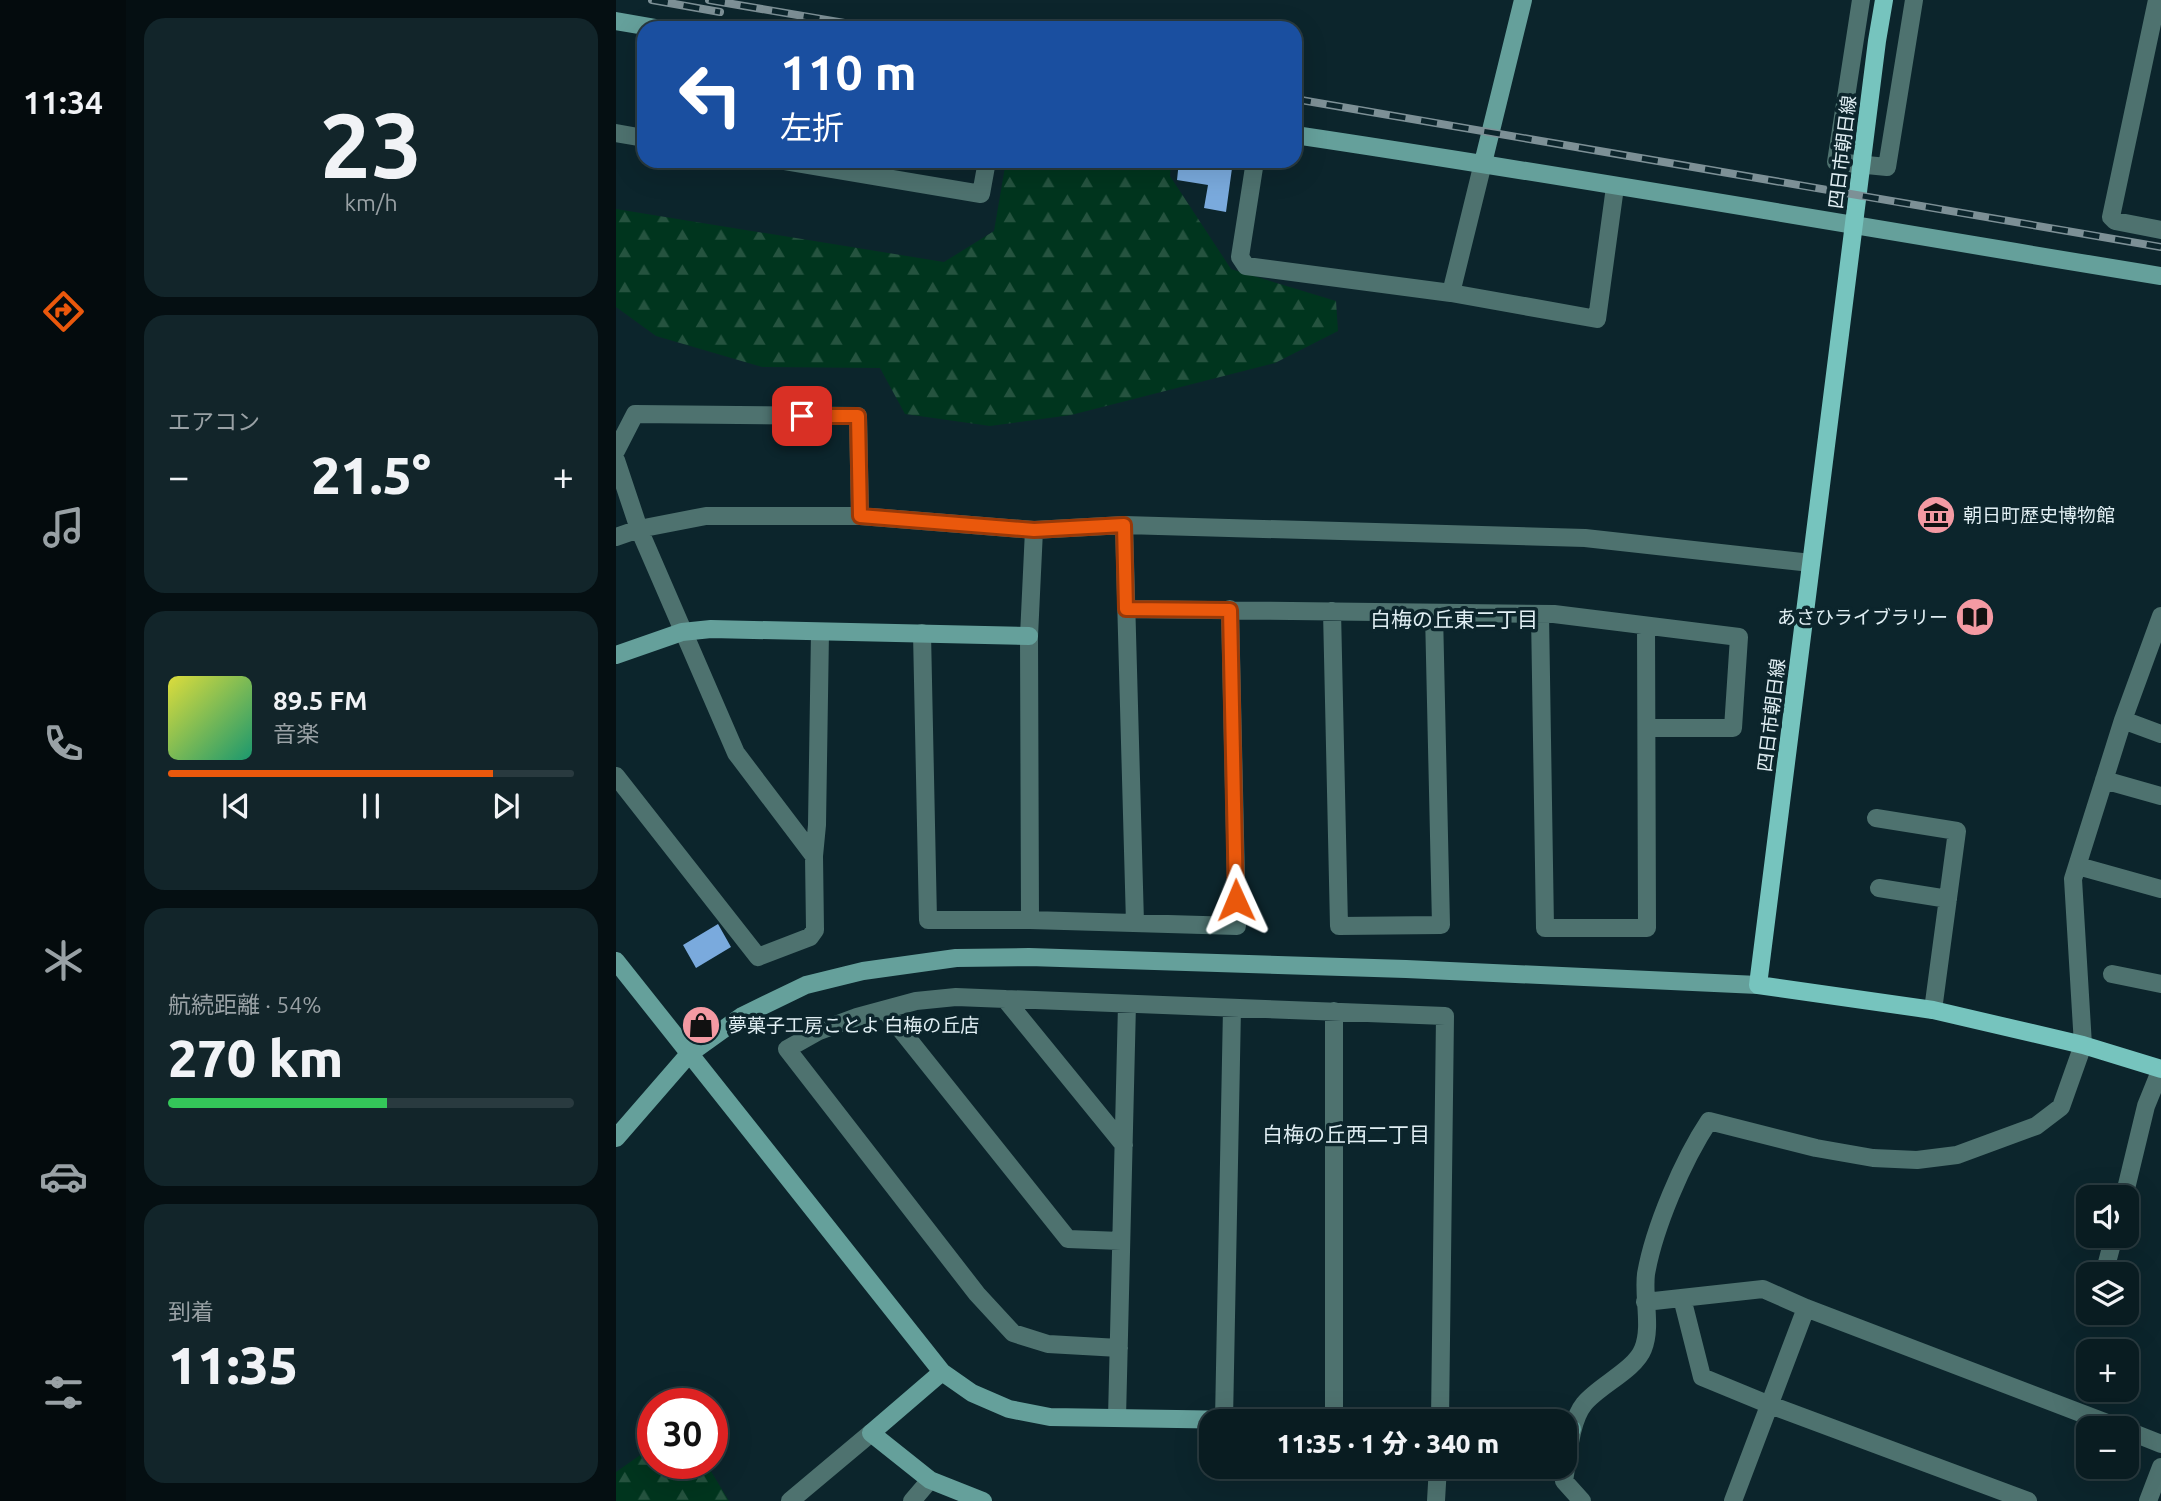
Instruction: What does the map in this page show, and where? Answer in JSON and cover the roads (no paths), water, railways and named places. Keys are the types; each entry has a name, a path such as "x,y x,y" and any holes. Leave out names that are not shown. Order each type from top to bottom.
{"main road":[{"name":"四日市朝日線","path":"1758,985 1884,0"},
{"path":"1758,985 1933,1010 2083,1045 2161,1069"}],"street":[{"path":"1451,293 1523,0"},
{"path":"1861,0 1836,162 1888,167 1914,0"},
{"path":"2157,0 2111,217 2115,221 2161,230"},
{"path":"616,21 637,25"},
{"path":"616,133 637,137"},
{"path":"1302,136 1483,163 2161,276"},
{"path":"827,168 981,194 986,168"},
{"path":"1254,168 1240,257 1246,266 1451,293 1597,319 1615,187"},
{"path":"616,451 635,414 858,416 860,516"},
{"path":"616,460 639,529 736,753 814,856"},
{"path":"616,537 639,529 706,516 860,516 1034,530 1124,525 1584,538 1811,563"},
{"path":"1124,525 1135,923"},
{"path":"1030,920 1029,636 1034,530"},
{"path":"1126,609 1554,614 1739,637 1732,728 1647,729"},
{"path":"922,633 928,920 1237,926 1230,610"},
{"path":"1332,611 1339,926 1441,925 1434,613"},
{"path":"1540,614 1545,929 1647,928 1646,625"},
{"path":"1577,1414 1583,1404 1624,1371 1642,1352 1646,1338 1646,1275 1657,1232 1693,1145 1709,1121 1816,1148 1873,1158 1917,1160 1957,1155 2036,1126 2061,1107 2083,1045 2073,879 2123,720 2161,616"},
{"path":"616,655 682,632 710,629 1029,636"},
{"path":"616,776 758,957 810,937 815,930 814,856 817,825 820,632"},
{"path":"2123,720 2161,734"},
{"path":"2105,780 2161,796"},
{"path":"1876,818 1957,831 1933,1010"},
{"path":"2078,866 2161,889"},
{"path":"1879,888 1948,899"},
{"path":"616,1138 690,1054 742,1016 806,985 863,971 956,958 1029,957 1406,969 1758,985"},
{"path":"616,961 942,1372 972,1393 1009,1409 1050,1418 1199,1420"},
{"path":"2112,974 2161,984"},
{"path":"1119,1348 1048,1345 1013,1333 977,1294 787,1049 818,1031 857,1017 916,1001 956,998 1445,1016 1440,1409"},
{"path":"1005,999 1124,1145"},
{"path":"1118,1418 1127,1004"},
{"path":"1224,1409 1232,1008"},
{"path":"885,1010 1068,1239 1121,1241"},
{"path":"1334,1409 1335,1011"},
{"path":"2127,1185 2146,1106 2161,1069"},
{"path":"1645,1302 1763,1289 2089,1416"},
{"path":"1682,1298 1702,1377 2028,1501"},
{"path":"1732,1501 1806,1308"},
{"path":"790,1501 942,1372"},
{"path":"871,1433 930,1480 984,1501"},
{"path":"2139,1435 2161,1444"},
{"path":"2148,1501 2161,1467"},
{"path":"1436,1501 1437,1479"},
{"path":"1564,1479 1578,1500"},
{"path":"912,1501 930,1480"}],"railway":[{"path":"652,0 720,12"},
{"path":"709,0 833,21"},
{"path":"1302,100 2161,247"}],"place":[{"name":"朝日町歴史博物館","path":"1936,515"},
{"name":"あさひライブラリー","path":"1975,617"},
{"name":"夢菓子工房ことよ 白梅の丘店","path":"701,1025"}],"district":[{"name":"白梅の丘東二丁目","path":"1454,619"},
{"name":"白梅の丘西二丁目","path":"1346,1134"}]}
